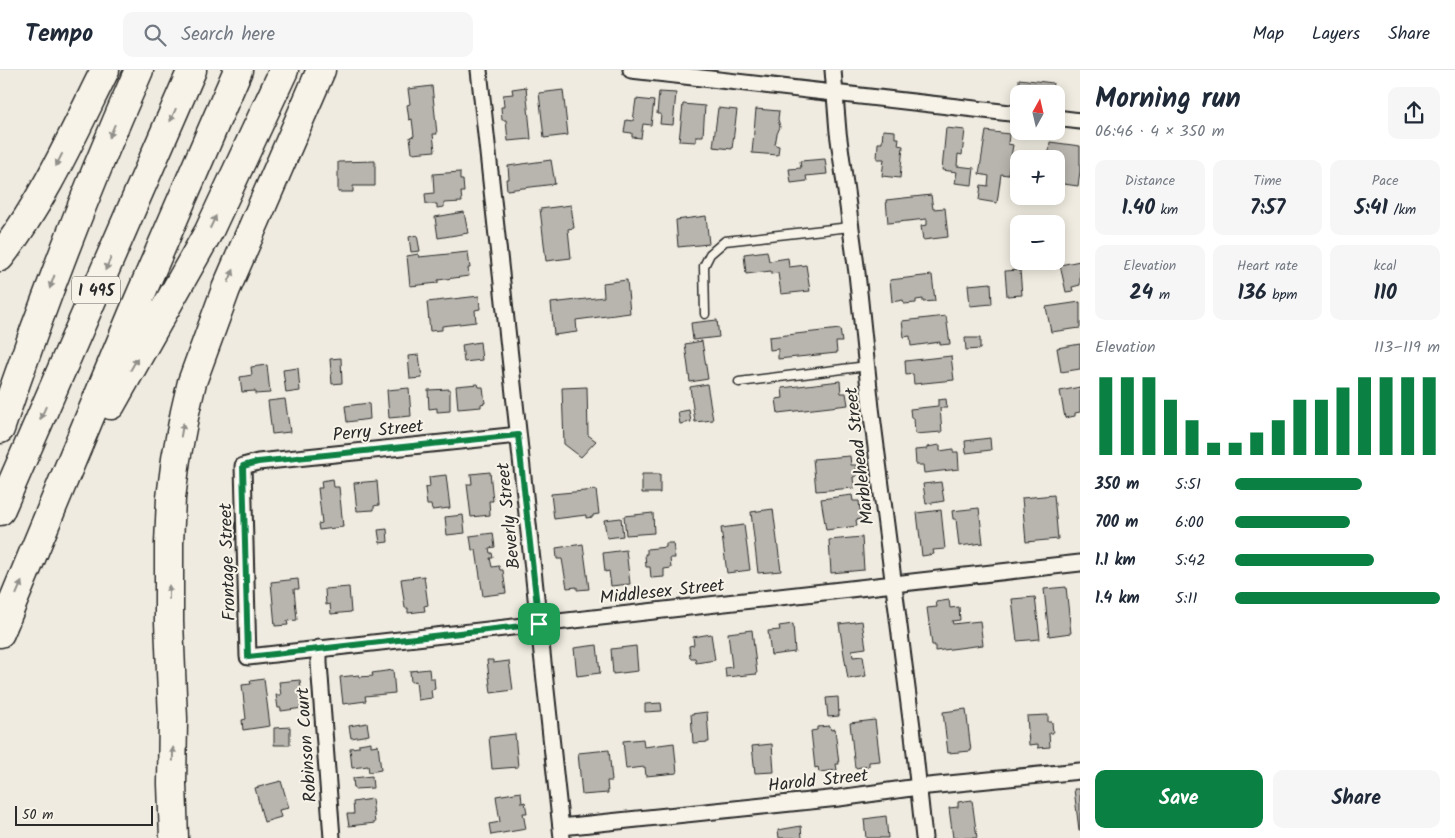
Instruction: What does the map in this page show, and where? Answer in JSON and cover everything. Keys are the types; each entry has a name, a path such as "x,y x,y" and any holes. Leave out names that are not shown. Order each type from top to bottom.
{"highway":[{"path":"0,257 16,236 46,187 105,70"},
{"path":"0,429 67,241 139,70"},
{"name":"I 495","path":"0,511 192,70"},
{"name":"I 495","path":"0,633 138,301 238,70"},
{"path":"50,513 209,230 284,70"},
{"path":"174,838 169,544 171,498 185,412 192,382 226,289 321,70"},
{"path":"156,838 172,784"}],"street":[{"name":"Beverly Street","path":"479,70 561,832"},
{"path":"631,70 1010,113"},
{"name":"Marblehead Street","path":"833,70 838,132 857,273 924,838"},
{"path":"1065,119 1080,121"},
{"name":"Perry Street","path":"243,466 258,462 518,435"},
{"name":"Frontage Street","path":"243,466 248,657"},
{"name":"Middlesex Street","path":"248,657 1080,563"},
{"name":"Robinson Court","path":"319,648 318,662 332,838"},
{"name":"Harold Street","path":"561,832 839,798 918,786 1080,771"}],"lane":[{"path":"705,314 704,266 710,254 725,240 850,227"},
{"path":"739,382 867,366"}],"building":[{"path":"1019,79 1053,83 1053,85 1019,85"},
{"path":"432,86 437,134 433,134 435,151 412,153 410,137 414,136 412,119 409,120 407,105 410,104 408,89"},
{"path":"526,87 531,139 508,141 506,120 502,120 501,107 504,107 503,95 513,94 512,89"},
{"path":"563,90 568,135 544,138 539,93"},
{"path":"659,92 676,93 673,125 660,124 661,114 657,114"},
{"path":"636,99 654,101 651,125 643,124 641,138 632,137 632,133 624,132 626,120 633,121"},
{"path":"683,104 705,106 703,136 696,136 696,142 679,141"},
{"path":"718,108 737,110 732,149 713,147"},
{"path":"756,109 779,111 780,127 775,145 779,146 778,155 752,153"},
{"path":"946,128 965,130 962,155 958,154 957,166 974,168 972,185 955,183 957,172 942,170"},
{"path":"883,130 895,131 895,138 899,138 898,145 903,146 900,178 882,176 884,159 877,159 878,143 882,143"},
{"path":"986,131 1009,134 1008,144 1013,145 1012,150 1010,150 1008,175 1001,174 997,203 979,200 981,185 988,186 989,176 979,174"},
{"path":"1050,142 1080,146 1078,186 1065,184 1065,150 1049,150"},
{"path":"825,159 827,174 806,176 807,181 791,183 789,169 801,168 800,161"},
{"path":"551,160 555,184 507,190 506,179 509,179 508,166"},
{"path":"375,161 375,186 353,186 353,192 338,192 338,162"},
{"path":"460,172 460,180 463,180 464,192 461,192 462,202 444,203 444,207 437,208 437,204 426,204 425,194 434,193 433,174"},
{"path":"931,195 933,209 945,208 948,237 923,240 921,226 927,225 927,219 888,223 886,200"},
{"path":"571,205 574,228 568,229 571,258 546,261 540,209"},
{"path":"464,212 468,233 438,238 435,217"},
{"path":"706,216 709,244 678,247 676,220"},
{"path":"417,235 420,251 411,252 409,237"},
{"path":"767,251 769,261 788,258 789,267 806,265 810,291 781,294 778,273 771,274 771,271 746,274 744,254"},
{"path":"468,252 469,276 438,280 438,283 410,286 407,256 418,254 419,257"},
{"path":"1080,261 1080,285 1072,287 1073,291 1066,292 1061,270 1065,270 1065,264"},
{"path":"1020,270 1022,295 1007,296 1005,271"},
{"path":"932,275 935,301 923,302 923,299 916,300 916,303 904,304 903,300 892,302 890,280"},
{"path":"627,280 630,313 576,320 577,332 554,335 551,303 604,297 603,283"},
{"path":"991,283 992,304 970,306 968,285"},
{"path":"479,296 480,309 475,310 476,322 442,326 442,330 430,331 427,302"},
{"path":"1080,302 1080,328 1051,332 1046,307"},
{"path":"946,316 950,344 940,345 940,342 911,346 910,336 904,337 902,321"},
{"path":"717,320 719,337 693,340 691,323"},
{"path":"840,329 842,342 836,342 837,353 778,359 778,349 770,350 769,337"},
{"path":"965,338 980,338 980,349 966,350"},
{"path":"702,341 708,379 690,382 685,344"},
{"path":"480,342 482,360 464,362 462,345"},
{"path":"1080,344 1080,369 1061,372 1057,348"},
{"path":"419,355 422,378 410,379 408,356"},
{"path":"951,356 954,380 914,384 913,374 906,375 905,361"},
{"path":"341,358 342,383 332,384 330,359"},
{"path":"267,365 270,393 255,394 255,391 242,392 240,377 252,375 251,367"},
{"path":"298,368 300,391 286,393 283,370"},
{"path":"840,381 841,393 846,393 848,405 778,413 776,399 783,398 782,388"},
{"path":"478,384 479,387 483,387 485,403 481,404 481,407 458,409 456,386"},
{"path":"707,384 713,420 695,422 690,387"},
{"path":"587,387 588,435 596,441 581,457 564,444 562,388"},
{"path":"1080,387 1080,412 1075,413 1075,416 1065,418 1060,391"},
{"path":"409,388 411,416 389,418 387,390"},
{"path":"450,389 450,411 437,412 437,408 429,409 428,390"},
{"path":"285,399 290,432 272,434 268,401"},
{"path":"946,399 947,408 940,408 942,432 915,434 914,418 911,418 910,409 938,406 938,400"},
{"path":"369,403 370,419 347,422 345,406"},
{"path":"689,410 691,422 680,424 678,412"},
{"path":"990,438 991,450 966,453 965,441"},
{"path":"940,445 940,451 953,449 953,452 958,452 959,469 924,473 923,465 916,465 915,450"},
{"path":"850,456 851,465 856,465 857,476 853,477 854,488 816,491 813,459"},
{"path":"490,472 493,501 489,501 490,515 471,517 467,484 472,484 471,474"},
{"path":"642,474 660,474 660,493 642,493"},
{"path":"446,475 450,508 432,510 431,505 427,505 425,488 430,487 429,477"},
{"path":"333,479 334,487 339,487 343,527 319,530 318,524 322,523 318,488 322,488 321,481"},
{"path":"377,481 379,505 374,506 374,510 357,511 354,483"},
{"path":"941,482 944,501 926,504 923,484"},
{"path":"596,490 599,514 586,518 586,515 554,519 551,494"},
{"path":"852,495 853,501 859,501 861,519 856,520 857,526 826,530 821,499"},
{"path":"1054,495 1058,539 1026,542 1022,498"},
{"path":"979,508 983,543 959,546 956,519 953,519 952,511"},
{"path":"773,509 781,571 758,573 751,512"},
{"path":"941,510 945,549 933,550 934,554 922,556 917,513"},
{"path":"653,513 654,533 626,535 624,516"},
{"path":"463,515 465,533 447,535 445,517"},
{"path":"621,518 623,536 607,538 604,520"},
{"path":"744,525 750,570 727,573 721,528"},
{"path":"387,529 388,542 380,543 378,530"},
{"path":"493,533 495,547 489,548 493,558 490,558 492,567 499,566 500,570 503,570 506,593 483,596 476,550 472,550 470,536"},
{"path":"862,537 864,570 831,573 829,540"},
{"path":"666,543 673,543 675,558 670,558 671,568 664,569 664,577 651,578 650,567 646,567 645,554 647,554 647,549 666,547"},
{"path":"583,544 589,589 577,590 577,587 567,588 562,559 557,559 556,548"},
{"path":"626,550 630,584 611,586 609,571 605,572 603,553"},
{"path":"424,576 428,605 424,606 425,611 408,613 408,608 405,608 401,579"},
{"path":"298,579 299,589 294,589 297,620 287,621 288,625 275,626 271,582"},
{"path":"349,587 351,612 331,614 330,604 326,605 325,589"},
{"path":"1066,587 1071,633 1049,636 1044,589"},
{"path":"1035,597 1040,639 1017,641 1012,599"},
{"path":"949,600 950,608 959,607 960,620 952,621 953,624 980,621 983,645 935,651 935,645 932,645 927,608 937,607 936,602"},
{"path":"862,621 866,648 852,650 853,657 863,656 866,676 848,679 839,624"},
{"path":"793,624 795,652 771,655 768,631 780,630 779,626"},
{"path":"752,630 757,674 726,677 725,668 732,667 728,633"},
{"path":"711,634 715,660 696,663 695,658 690,658 689,646 694,645 693,637"},
{"path":"597,645 600,673 577,676 574,648"},
{"path":"636,646 638,671 613,674 611,649"},
{"path":"487,660 493,660 493,663 509,661 513,690 491,693"},
{"path":"429,669 430,678 434,678 435,689 431,690 432,698 418,700 416,681 411,682 410,671"},
{"path":"393,670 395,693 365,696 366,701 343,704 340,677 373,676 372,673"},
{"path":"264,679 270,726 243,730 242,720 246,719 242,685 251,684 250,681"},
{"path":"300,680 303,708 281,711 281,708 278,708 276,695 281,695 279,682"},
{"path":"838,697 839,716 828,717 826,698"},
{"path":"661,703 662,711 645,712 645,704"},
{"path":"966,709 971,751 948,753 943,712"},
{"path":"707,712 709,742 693,743 691,714"},
{"path":"1048,715 1048,722 1052,722 1053,733 1049,733 1050,747 1038,748 1038,744 1029,745 1027,716"},
{"path":"875,720 880,761 869,762 869,766 855,768 850,723"},
{"path":"367,723 369,735 351,738 349,726"},
{"path":"830,726 831,730 835,729 839,764 836,764 837,770 819,772 818,767 815,768 811,731 817,730 817,727"},
{"path":"290,727 290,745 274,745 274,728"},
{"path":"515,734 518,767 492,769 489,737"},
{"path":"643,739 644,747 674,743 677,773 646,776 645,767 626,769 623,741"},
{"path":"371,742 371,746 378,745 381,770 369,772 368,766 352,768 350,748 359,747 359,744"},
{"path":"772,744 774,772 755,773 752,746"},
{"path":"609,750 612,781 607,781 608,793 582,795 578,753"},
{"path":"372,776 373,788 354,789 353,778"},
{"path":"281,781 289,808 279,810 281,817 264,822 255,788"},
{"path":"1074,789 1080,789 1080,830 1079,830"},
{"path":"521,792 522,803 525,802 527,813 523,813 526,829 491,835 489,824 500,822 496,796"},
{"path":"372,799 375,823 349,826 347,814 354,814 353,802"},
{"path":"972,800 977,838 953,838 949,808 958,807 958,802"},
{"path":"886,816 888,838 866,838 864,819"},
{"path":"801,826 802,838 779,838 778,830"}],"route":[{"path":"518,435 539,624 248,657 243,466 258,462 518,435"}]}
